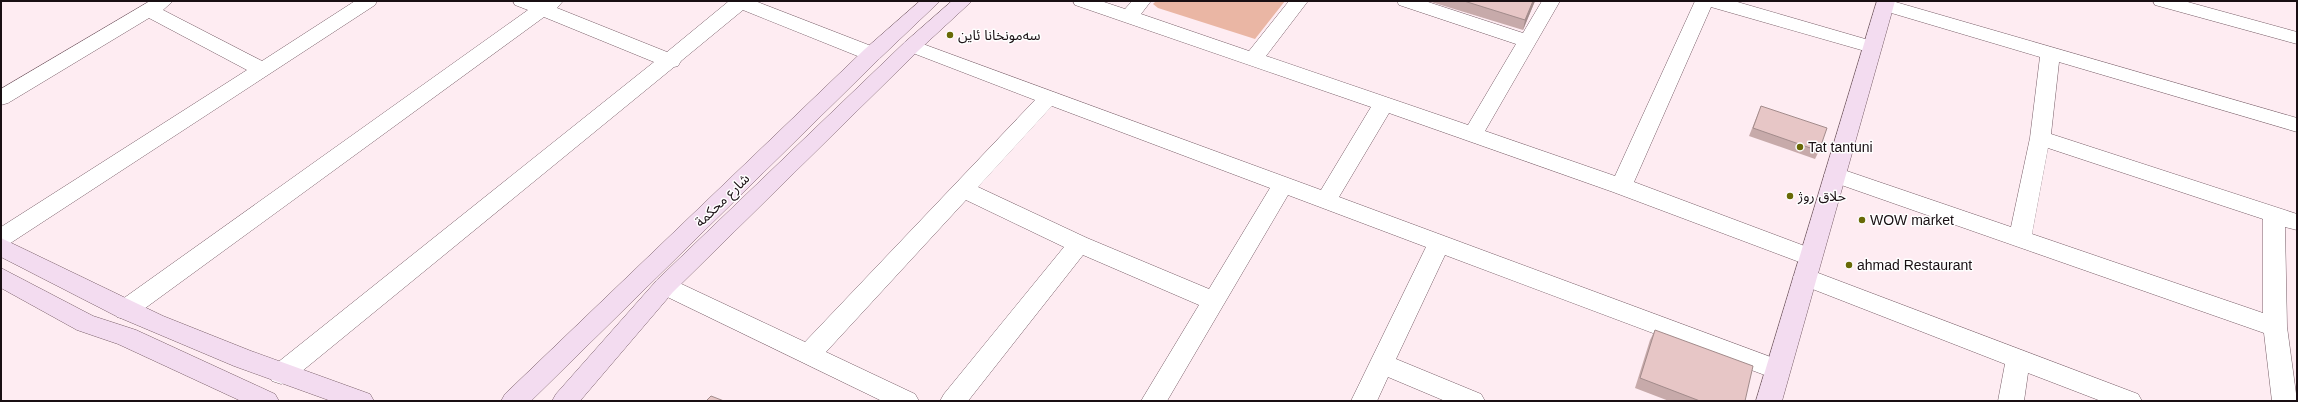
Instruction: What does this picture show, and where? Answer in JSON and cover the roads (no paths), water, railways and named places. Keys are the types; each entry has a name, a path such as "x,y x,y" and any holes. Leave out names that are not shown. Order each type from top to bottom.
{"main road":[{"name":"شارع محكمة","path":"514,401 872,54 932,1"},
{"name":"شارع محكمة","path":"564,401 665,286 912,46 963,1"},
{"path":"1769,401 1885,3"},
{"path":"1,247 38,264 125,310 281,374 361,401"},
{"path":"3,282 86,323 127,337 266,401"}],"street":[{"path":"522,1 548,5 671,60"},
{"path":"1082,1 1384,103 1621,186 2018,358 2129,401"},
{"path":"1128,17 1142,1"},
{"path":"1253,59 1299,1"},
{"path":"1406,1 1527,41"},
{"path":"1473,134 1551,1"},
{"path":"1621,186 1704,1"},
{"path":"1713,1 1872,47"},
{"path":"2162,1 2297,38"},
{"path":"2231,20 2232,1"},
{"path":"281,374 671,60 739,2 872,54"},
{"path":"1,238 262,69 358,3"},
{"path":"1885,3 2050,54 2297,125"},
{"path":"1,98 156,5 262,69"},
{"path":"125,310 548,5"},
{"path":"912,46 1778,370"},
{"path":"2020,238 2040,138 2050,54"},
{"path":"809,354 1049,97"},
{"path":"1326,201 1384,103"},
{"path":"2040,138 2297,222"},
{"path":"1835,175 2275,327"},
{"path":"1154,401 1283,185"},
{"path":"962,189 1079,244 1214,301"},
{"path":"2274,215 2275,327 2285,401"},
{"path":"1364,401 1439,243"},
{"path":"953,401 1079,244"},
{"path":"665,286 906,401"},
{"path":"2011,401 2018,358"},
{"path":"1382,364 1472,401"}],"place":[{"name":"سەمونخانا ئاین","path":"950,35"},
{"name":"Tat tantuni","path":"1800,147"},
{"name":"حلاق روژ","path":"1790,196"},
{"name":"WOW market","path":"1862,220"},
{"name":"ahmad Restaurant","path":"1849,265"}]}
